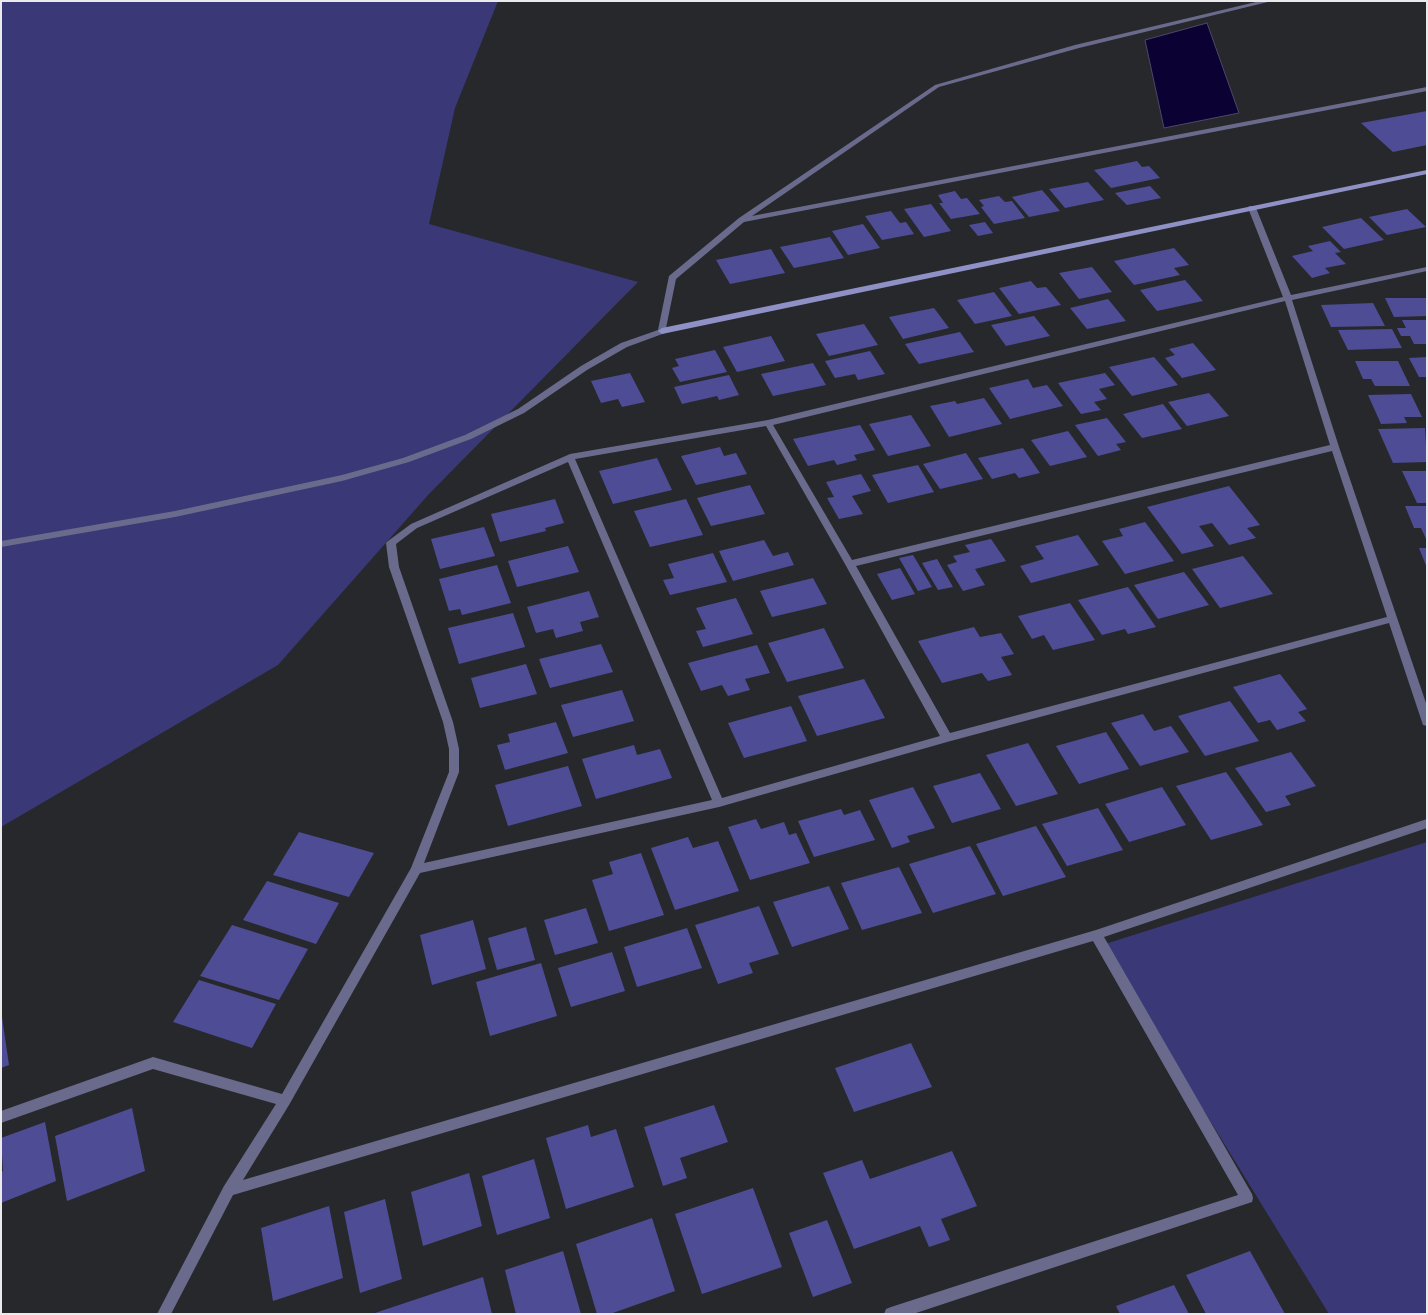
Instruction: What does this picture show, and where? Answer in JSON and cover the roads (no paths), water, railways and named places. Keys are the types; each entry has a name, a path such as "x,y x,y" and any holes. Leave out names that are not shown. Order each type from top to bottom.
{"street":[{"path":"662,331 672,278 742,220 937,86 1077,46 1270,1"},
{"path":"742,220 1427,89"},
{"path":"1,544 175,514 342,478 406,460 468,437 520,411 616,349 662,331 1427,172"},
{"path":"1252,208 1288,298 1335,447 1373,555 1392,619 1427,722"},
{"path":"164,1314 229,1190 285,1101 416,869 454,772 454,749 448,722 394,566 391,543 414,526 570,457 768,423 1288,298 1427,269"},
{"path":"768,423 850,564 947,738"},
{"path":"850,564 1335,447"},
{"path":"570,457 719,803"},
{"path":"416,869 719,803 947,738 1392,619"},
{"path":"229,1190 1096,934 1427,823"},
{"path":"891,1314 1247,1198 1096,934"},
{"path":"1,1117 153,1063 285,1101"}]}
